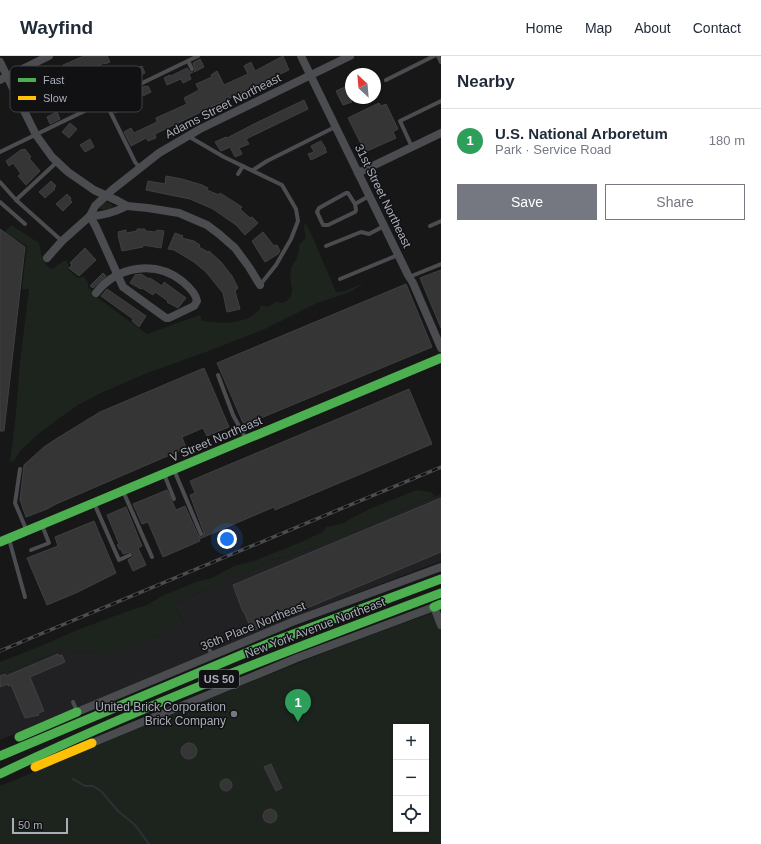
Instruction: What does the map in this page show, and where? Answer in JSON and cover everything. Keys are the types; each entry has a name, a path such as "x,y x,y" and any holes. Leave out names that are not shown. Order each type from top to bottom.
{"main road":[{"name":"V Street Northeast","path":"0,542 441,358"},
{"name":"New York Avenue Northeast","path":"0,756 272,642 441,579"},
{"name":"New York Avenue Northeast","path":"0,774 68,742 261,661 441,593"},
{"path":"14,739 77,712"},
{"path":"0,759 30,743"},
{"path":"0,779 92,744"}],"street":[{"path":"29,66 49,56"},
{"name":"31st Street Northeast","path":"301,56 413,283 441,348"},
{"name":"Adams Street Northeast","path":"47,258 62,241 90,216 95,206 105,196 139,167 159,153 188,136 350,56"},
{"path":"0,62 4,78 10,89"},
{"path":"23,112 36,135 57,162 83,184 127,206 174,212 195,219 224,238 235,248 247,263 260,286"},
{"path":"358,173 441,133"},
{"path":"96,293 104,284 118,275 135,269 158,269 168,273 186,285 197,298 196,304 169,318 166,318 122,287 118,275 90,216 100,216 116,212 127,206"},
{"name":"36th Place Northeast","path":"77,712 292,622 441,567"},
{"path":"92,744 298,658 438,605 441,625"}],"lane":[{"path":"142,83 198,56"},
{"path":"386,80 434,56"},
{"path":"438,56 441,62"},
{"path":"188,61 192,69"},
{"path":"412,147 400,121 441,101"},
{"path":"0,152 83,112"},
{"path":"111,112 139,167"},
{"path":"253,170 267,161 335,127"},
{"path":"188,136 224,157 253,170 282,186 296,209 298,221 291,239 276,264 260,286"},
{"path":"16,200 57,162"},
{"path":"238,174 243,166"},
{"path":"0,182 16,200 62,241"},
{"path":"346,193 348,193 355,204 355,212 328,225 324,225 317,212 319,208 346,193"},
{"path":"355,204 369,196"},
{"path":"0,202 25,224"},
{"path":"430,226 441,221"},
{"path":"326,246 361,232 369,234 384,226"},
{"path":"340,278 399,255"},
{"path":"409,277 441,264"},
{"path":"218,375 233,415 246,439"},
{"path":"20,469 15,503 27,531"},
{"path":"173,470 201,534"},
{"path":"164,474 174,499"},
{"path":"123,491 152,557"},
{"path":"94,503 119,560 130,555"},
{"path":"31,550 49,542 42,525"},
{"path":"9,539 26,597"},
{"path":"206,643 212,655"},
{"path":"73,702 77,712"}],"shaded area":[{"path":"105,202 112,204 113,207 105,210 100,209 99,208"},
{"path":"305,222 336,292 344,291 365,283 348,293 317,303 265,329 147,373 101,393 78,405 58,419 37,435 20,451 14,461 10,462 29,289 22,289 27,246 5,232 11,225 39,243 42,258 49,267 52,269 64,261 67,261 70,272 77,278 84,277 88,282 88,287 98,298 147,334 200,315 202,321 225,323 240,321 254,314 260,309 260,305 268,307 276,302 283,303 291,295 292,287 290,273 297,256 299,245 306,238 304,226"},
{"path":"417,490 431,492 435,496 362,528 293,555 271,560 243,574 229,578 175,603 175,606 184,623 147,640 118,651 104,654 87,651 73,652 66,649 60,650 12,671 0,673 0,662 77,630 147,605 164,595 196,582 212,578 234,566 254,561 301,542 323,532 326,527 341,524 369,509"},
{"path":"441,494 441,561 281,622 0,740 0,673 12,671 60,650 66,649 73,652 87,651 98,654 118,651 147,640 184,623 175,606 175,603 229,578 243,574 271,560 293,555"},
{"path":"441,610 441,844 0,844 0,786 329,651"}],"building":[{"path":"84,56 107,56 110,62 98,66 63,65"},
{"path":"283,56 289,70 155,134 156,138 148,141 146,138 131,146 124,132 131,128 134,133 157,122 156,118 187,104 184,98 199,90 196,84 212,77 211,75 217,71 224,85 248,74 244,66 251,62 255,71"},
{"path":"200,59 204,67 194,72 195,69 193,63"},
{"path":"142,66 145,73 142,74"},
{"path":"187,68 190,72 193,72 189,74 191,79 183,83 181,79 167,85 164,78"},
{"path":"148,86 151,92 143,96 142,88"},
{"path":"345,87 346,104 343,105 336,91"},
{"path":"304,100 308,109 246,139 249,144 239,148 242,154 235,157 230,147 221,151 215,142 226,137 227,138"},
{"path":"377,104 380,104 381,106 386,104 398,129 393,132 396,138 365,152 348,118"},
{"path":"57,112 60,119 50,124 47,117"},
{"path":"70,123 77,129 69,138 62,132"},
{"path":"90,139 94,147 85,152 80,145"},
{"path":"321,141 327,152 311,160 308,154 314,152 311,146"},
{"path":"22,149 25,149 31,157 29,158 40,171 26,185 18,176 21,174 13,163 9,166 6,161"},
{"path":"166,176 202,185 208,188 207,190 219,195 220,193 242,207 240,209 258,223 245,235 236,225 213,209 190,199 146,190 148,181 165,184"},
{"path":"51,181 56,186 54,188 55,189 45,198 39,192"},
{"path":"67,194 71,198 70,200 72,202 63,211 56,204"},
{"path":"0,229 25,247 4,431 0,431"},
{"path":"137,229 145,229 145,231 156,232 157,230 164,231 161,248 143,245 143,247 122,251 118,232 126,230 126,233 137,231"},
{"path":"263,232 274,246 277,245 280,251 278,254 265,262 252,241"},
{"path":"175,233 183,236 182,238 194,241 200,245 199,247 208,252 209,251 221,262 232,276 238,288 235,291 240,309 227,312 223,293 206,272 194,262 174,250 168,249"},
{"path":"85,248 96,260 79,276 69,268 72,265 70,263"},
{"path":"441,270 441,328 420,278"},
{"path":"103,273 106,276 93,288 90,286"},
{"path":"141,274 162,286 164,282 186,298 178,308 167,302 168,301 155,292 153,295 130,283 135,275"},
{"path":"406,284 432,347 244,425 217,363"},
{"path":"107,289 146,316 139,327 132,321 133,319 101,296"},
{"path":"204,368 229,427 207,436 203,428 182,437 186,448 26,517 20,500 24,465 44,447 100,412"},
{"path":"409,389 432,444 275,510 274,507 199,539 200,541 163,557 148,522 142,524 133,504 167,490 176,510 185,506 198,535 203,537 204,533 190,495 195,493 190,481"},
{"path":"441,498 441,552 252,631 233,585"},
{"path":"126,507 142,546 138,548 146,565 133,571 128,560 133,557 133,553 130,552 123,554 121,549 120,550 107,515"},
{"path":"94,521 116,573 78,592 47,605 27,558 58,546 55,537"},
{"path":"58,654 59,656 62,655 65,662 30,677 44,711 38,713 39,715 25,718 11,685 8,686 8,684 0,687 0,676 5,674 6,676"},
{"path":"189,743 195,745 197,751 195,757 189,759 183,757 181,751 183,745"},
{"path":"271,764 282,788 276,791 264,767"},
{"path":"228,779 231,780 231,790 224,791 221,790 220,783 221,780"},
{"path":"270,809 275,811 277,816 275,821 270,823 265,821 263,816 265,811"}],"waterway":[{"path":"73,779 85,786 93,786 101,791 118,811 135,825 149,844"}],"railway":[{"path":"0,651 441,467"}],"traffic: fast":[{"path":"0,542 441,358"},
{"path":"0,756 272,642 441,579"},
{"path":"0,774 108,724 163,701 441,593"},
{"path":"434,607 441,604"},
{"path":"19,737 77,712"}],"traffic: slow":[{"path":"35,767 92,743"}],"place":[{"name":"United Brick Corporation Brick Company","path":"234,714"},
{"name":"U.S. National Arboretum","path":"298,722"}]}
